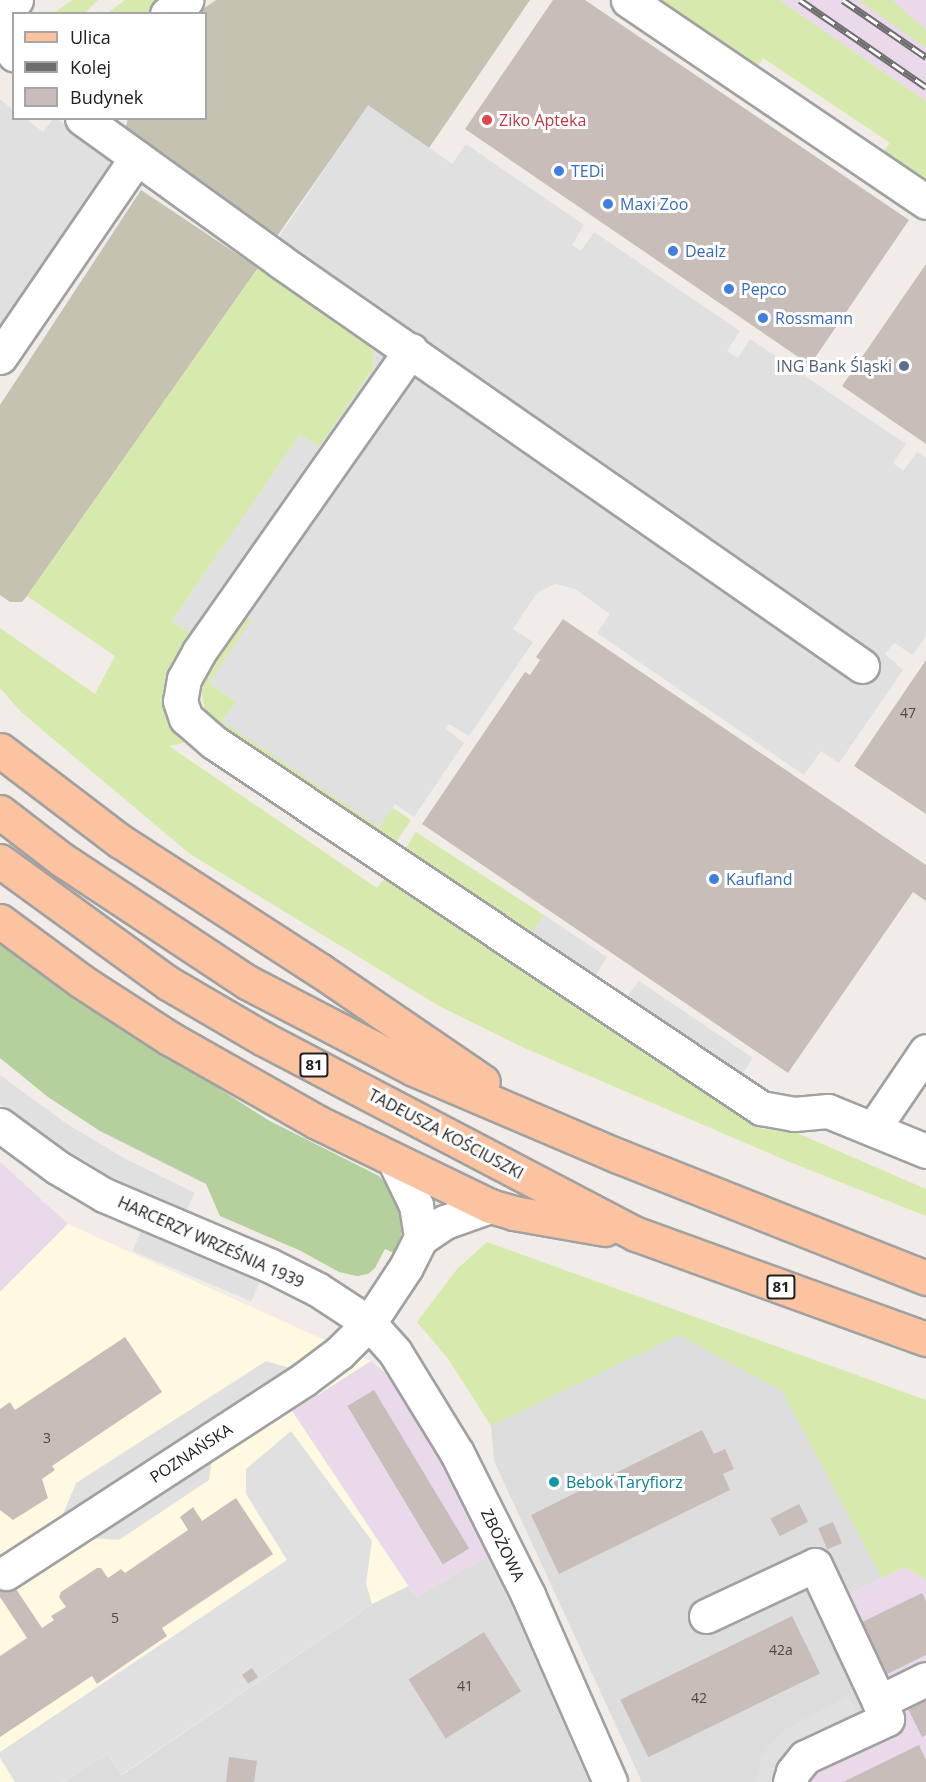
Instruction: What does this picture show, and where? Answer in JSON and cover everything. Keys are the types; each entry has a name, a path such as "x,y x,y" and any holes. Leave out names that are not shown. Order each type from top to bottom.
{"main road":[{"path":"0,750 120,841 321,971 541,1123"},
{"path":"0,812 62,859 247,982 414,1069 618,1156 926,1278"},
{"name":"TADEUSZA KOŚCIUSZKI","path":"0,861 168,983 264,1039 636,1234 926,1339"},
{"path":"0,921 81,981 169,1038 317,1122 395,1162 490,1206 514,1213 636,1234"}],"street":[{"path":"0,12 16,0"},
{"path":"170,12 186,0"},
{"path":"628,0 926,202"},
{"path":"0,35 12,51"},
{"path":"87,120 280,261 862,666"},
{"path":"0,357 137,157"},
{"path":"411,350 199,652 184,679 180,701 186,718 215,743 761,1108 794,1114 828,1111 926,1151"},
{"path":"873,1130 926,1051"},
{"name":"HARCERZY WRZEŚNIA 1939","path":"0,1125 57,1167 104,1195 269,1265 317,1289 369,1323"},
{"path":"395,1162 416,1204 421,1238"},
{"path":"369,1323 406,1267 421,1238 445,1222 490,1206"},
{"name":"POZNAŃSKA","path":"6,1574 303,1380 339,1353 369,1323"},
{"name":"ZBOŻOWA","path":"369,1323 395,1352 457,1453 528,1595 610,1782"},
{"path":"706,1616 815,1565 887,1719 805,1757 793,1772 790,1782"},
{"path":"879,1702 926,1679"}],"shaded area":[{"path":"216,0 530,0 429,148 368,106 275,239 132,134 126,126 128,120 207,120 207,12 198,12"},
{"path":"779,0 926,0 926,101"},
{"path":"0,99 12,109 12,120 27,120 43,132 52,120 58,120 108,153 110,172 0,336"},
{"path":"368,105 452,164 466,144 584,225 572,245 581,251 594,232 740,331 727,351 738,358 750,339 906,444 893,463 903,471 917,452 926,458 926,636 913,655 894,643 885,654 903,670 839,763 821,751 804,775 597,633 610,614 575,589 555,584 537,593 513,629 533,642 469,736 449,724 446,729 464,743 414,817 395,804 379,827 222,721 236,701 209,683 252,619 247,618 240,621 240,627 192,635 172,621 300,434 319,447 373,369 374,355 370,346 258,268"},
{"path":"141,190 258,268 27,596 22,602 10,602 0,595 0,405"},
{"path":"544,915 607,957 594,978 625,999 639,981 753,1058 722,1104 511,962"},
{"path":"0,1075 67,1124 124,1158 195,1193 185,1213 125,1185 29,1127 0,1104"},
{"path":"0,1162 68,1224 0,1292"},
{"path":"68,1224 371,1361 292,1411 408,1586 372,1604 121,1775 108,1754 62,1782 0,1782 0,1292"},
{"path":"142,1229 261,1279 251,1301 133,1251"},
{"path":"679,1335 782,1391 882,1578 842,1597 901,1721 805,1782 642,1782 494,1461 491,1426"},
{"path":"266,1361 290,1368 61,1519 76,1483"},
{"path":"371,1361 408,1392 490,1555 416,1597 292,1411"},
{"path":"291,1431 372,1541 366,1583 372,1604 121,1775 108,1754 62,1782 15,1782 0,1758 0,1752 287,1560 246,1494 246,1469"},
{"path":"212,1460 209,1480 119,1540 92,1538"},
{"path":"490,1555 589,1782 62,1782 108,1753 122,1775 372,1604 408,1586 416,1597"},
{"path":"905,1567 926,1580 926,1782 805,1782 817,1766 901,1721 841,1598"},
{"path":"848,1696 856,1713 789,1751 778,1765 774,1782 756,1782 761,1757 776,1737 791,1726"}],"green space":[{"path":"72,0 98,0 86,12 55,12"},
{"path":"125,0 161,0 148,12 109,12"},
{"path":"658,0 779,0 926,101 926,179 884,151 890,143 763,58 758,66"},
{"path":"858,0 892,0 926,30 926,48"},
{"path":"258,268 370,346 374,355 373,369 319,447 300,435 172,621 192,635 169,667 162,707 184,743 169,746 377,888 385,878 758,1128 797,1133 926,1189 926,1216 787,1161 522,1047 439,1006 190,854 21,712 0,688 0,628 95,694 115,656 27,596"},
{"path":"247,618 253,619 209,683 236,701 379,827 392,807 411,820 394,845 216,724 205,710 201,689 204,688 202,683 205,674 237,626 240,627 240,621"},
{"path":"416,832 544,915 532,935 403,851"},
{"path":"0,944 72,994 268,1120 379,1176 400,1201 403,1230 394,1253 385,1249 375,1268 368,1274 357,1276 339,1272 301,1251 220,1216 206,1184 100,1131 48,1097 0,1058"},
{"path":"487,1242 926,1400 926,1580 905,1567 882,1578 782,1391 679,1335 491,1426 449,1360 417,1322 457,1269"}],"building":[{"path":"553,0 585,0 909,220 810,365 465,129"},
{"path":"926,264 926,444 842,386"},
{"name":"Kaufland","path":"563,619 926,865 926,901 913,892 788,1073 422,824 525,672 530,675 540,660 536,657"},
{"path":"926,660 926,814 854,766"},
{"path":"125,1337 162,1392 52,1466 55,1470 42,1479 48,1498 13,1520 0,1510 0,1409 10,1402 15,1410"},
{"path":"374,1390 469,1549 443,1565 347,1406"},
{"path":"702,1430 714,1454 725,1449 734,1469 723,1474 730,1490 559,1574 531,1515"},
{"path":"236,1498 273,1554 162,1628 167,1636 97,1684 92,1676 0,1737 0,1656 27,1638 0,1597 0,1565 42,1628 54,1620 51,1616 66,1607 59,1597 61,1592 97,1568 101,1568 108,1578 121,1569 125,1573 188,1530 180,1517 193,1507 202,1521"},
{"path":"799,1504 808,1522 780,1536 770,1519"},
{"path":"833,1522 842,1543 827,1549 818,1528"},
{"path":"922,1593 926,1601 926,1655 883,1676 858,1624"},
{"path":"792,1616 820,1674 648,1757 620,1700"},
{"path":"484,1632 521,1691 446,1739 409,1679"},
{"path":"252,1668 258,1677 248,1684 242,1675"},
{"path":"926,1700 926,1735 922,1737 908,1709"},
{"path":"919,1745 926,1760 926,1782 843,1782"},
{"path":"229,1757 257,1761 254,1782 226,1782"}],"railway":[{"path":"800,0 926,87"},
{"path":"843,0 926,57"}],"place":[{"name":"Ziko Apteka","path":"487,120"},
{"name":"TEDi","path":"559,171"},
{"name":"Maxi Zoo","path":"608,204"},
{"name":"Dealz","path":"673,251"},
{"name":"Pepco","path":"729,289"},
{"name":"Rossmann","path":"763,318"},
{"name":"ING Bank Śląski","path":"904,366"},
{"name":"Kaufland","path":"714,879"},
{"name":"Bebok Taryfiorz","path":"554,1482"}]}
